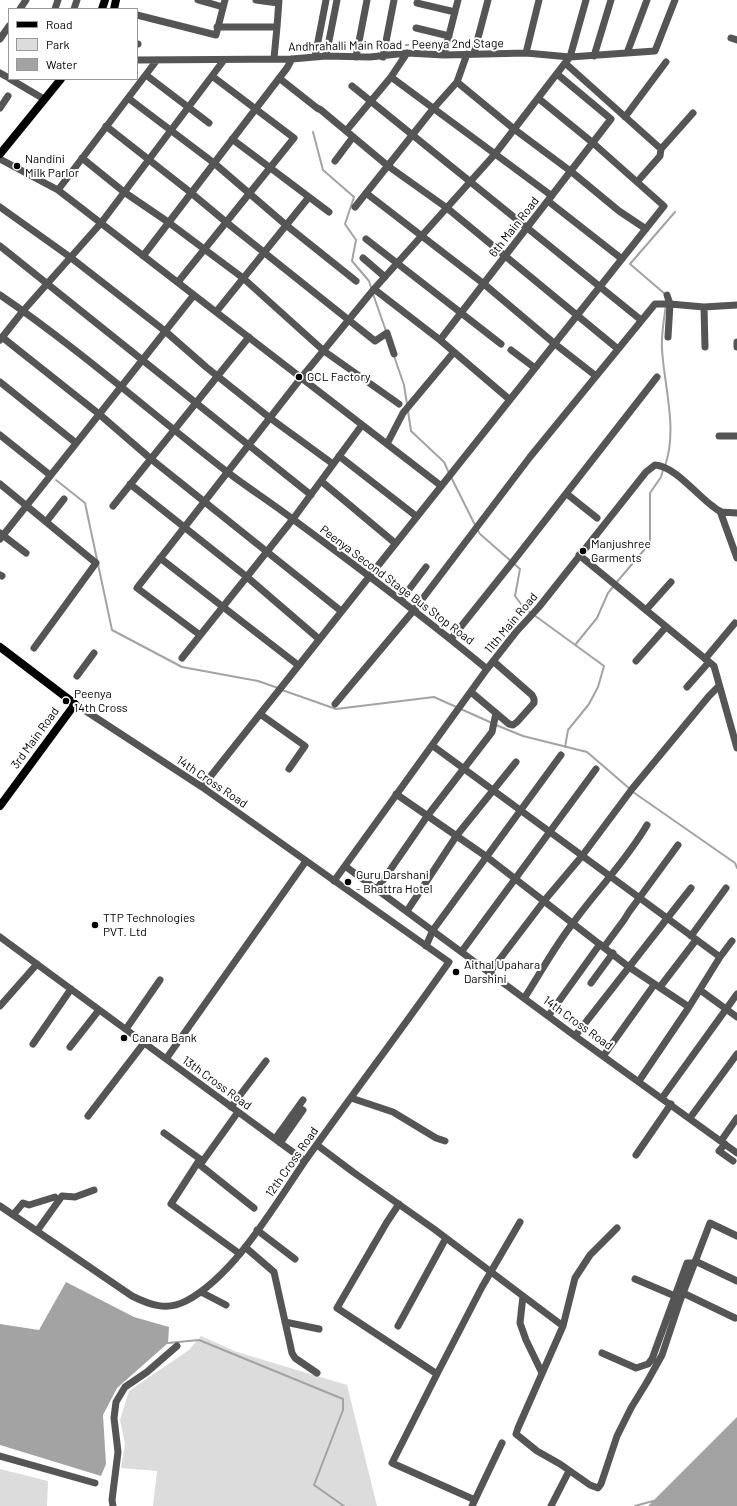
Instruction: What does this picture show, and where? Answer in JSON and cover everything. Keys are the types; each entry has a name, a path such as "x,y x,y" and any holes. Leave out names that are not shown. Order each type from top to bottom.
{"main road":[{"path":"0,154 60,80"},
{"path":"0,648 75,704"},
{"name":"3rd Main Road","path":"0,806 75,704"}],"street":[{"path":"138,15 216,35 224,4 198,0"},
{"path":"256,0 278,1 274,58"},
{"path":"315,57 326,0"},
{"path":"326,56 338,0"},
{"path":"356,57 367,0"},
{"path":"383,57 394,0"},
{"path":"444,55 458,0"},
{"path":"355,207 433,108 457,82 471,54 488,0"},
{"path":"526,54 539,0"},
{"path":"200,635 137,588 301,378 374,289 495,154 568,60 586,0"},
{"path":"594,56 611,0"},
{"path":"627,53 647,0"},
{"name":"Andhrahalli Main Road - Peenya 2nd Stage","path":"138,60 292,59 326,56 383,57 407,53 444,55 526,54 568,60 594,56 655,51 676,0"},
{"path":"416,3 455,12"},
{"path":"217,27 276,27"},
{"path":"416,28 449,36"},
{"path":"0,39 6,29"},
{"path":"346,131 391,77 407,53"},
{"path":"143,256 292,59"},
{"path":"58,190 157,60"},
{"path":"224,60 100,223 47,283 1,339 100,414 151,459 341,611"},
{"path":"568,60 625,117 661,149"},
{"path":"625,117 666,62"},
{"name":"6th Main Road","path":"440,340 611,119 557,74"},
{"path":"146,75 209,122"},
{"path":"178,282 269,167 294,138 212,76"},
{"path":"391,77 495,154 622,259"},
{"path":"279,78 388,166 447,208 618,349"},
{"path":"12,80 44,99"},
{"path":"457,82 514,129 619,211 646,229"},
{"path":"352,86 411,136 641,320"},
{"path":"0,108 8,96"},
{"path":"128,98 214,163 286,225 356,280"},
{"path":"202,787 440,485 555,344 664,206 593,143 538,98"},
{"path":"637,182 660,156 661,149 692,113"},
{"path":"106,126 190,192 348,321 375,341 387,333 394,354"},
{"path":"335,161 353,137"},
{"path":"232,139 329,212"},
{"path":"82,158 124,192 168,222 243,278 324,351 399,404"},
{"path":"0,159 58,190 440,485"},
{"path":"366,193 484,284 555,344 596,376"},
{"path":"216,312 309,197"},
{"path":"0,207 70,257 165,331 218,377 270,418 333,464"},
{"path":"366,239 501,344"},
{"path":"0,246 143,359 310,495"},
{"path":"363,258 385,278"},
{"path":"374,289 440,340 509,399"},
{"name":"Peenya Second Stage Bus Stop Road","path":"0,295 24,311 121,386 228,472 401,600 488,669"},
{"path":"26,553 1,535 100,414 194,295"},
{"path":"666,296 670,304 668,337"},
{"path":"335,704 414,610 530,457 655,304 704,307 737,305"},
{"path":"704,307 705,347"},
{"path":"113,506 196,402 218,377 248,337"},
{"path":"737,342 737,347"},
{"path":"512,350 535,368"},
{"path":"387,444 403,414 454,352"},
{"path":"451,639 510,567 658,377"},
{"path":"0,382 76,443"},
{"path":"182,658 224,608 293,519 362,425"},
{"path":"0,436 50,475"},
{"path":"719,436 737,436"},
{"path":"339,456 416,516"},
{"name":"11th Main Road","path":"334,881 493,661 533,614 646,472 655,465 671,470 700,497 720,512"},
{"path":"321,480 395,543"},
{"path":"0,484 96,563 34,648"},
{"path":"130,484 247,577 319,639"},
{"path":"567,494 597,518"},
{"path":"46,522 64,499"},
{"path":"737,513 720,512 737,558"},
{"path":"579,555 714,666 737,748"},
{"path":"160,558 298,665"},
{"path":"401,600 426,567"},
{"path":"646,610 671,582"},
{"path":"687,686 735,623"},
{"path":"636,661 666,627"},
{"path":"77,676 94,652"},
{"path":"471,692 509,724 513,725 534,703 532,696 493,661"},
{"path":"490,972 544,901 582,856 632,789 719,686"},
{"name":"14th Cross Road","path":"75,704 202,787 334,881"},
{"path":"377,889 428,815 492,732 496,713"},
{"path":"260,714 305,746 289,769"},
{"path":"433,746 720,957"},
{"path":"426,946 433,930 561,755"},
{"path":"407,911 457,835 516,762"},
{"path":"462,951 596,769"},
{"path":"396,794 487,857 613,953 629,967 689,1007"},
{"path":"525,997 573,923 610,877 647,826"},
{"path":"549,1015 640,898 678,845"},
{"path":"166,1059 306,861"},
{"name":"14th Cross Road","path":"345,866 525,997 575,1036 604,1055 737,1153"},
{"name":"12th Cross Road","path":"0,1206 121,1289 145,1302 158,1306 170,1306 185,1301 201,1292 240,1254 305,1161 449,962 334,881"},
{"path":"575,1036 691,888"},
{"path":"604,1055 694,938 726,888"},
{"name":"13th Cross Road","path":"0,937 305,1161"},
{"path":"639,1081 732,941"},
{"path":"591,983 613,953"},
{"path":"0,1006 37,964"},
{"path":"126,1029 160,980"},
{"path":"33,1044 71,989"},
{"path":"700,990 737,1017"},
{"path":"662,1098 737,994"},
{"path":"70,1047 99,1010"},
{"path":"88,1116 144,1043"},
{"path":"690,1118 737,1054"},
{"path":"232,1107 266,1061"},
{"path":"351,1098 393,1112 436,1138 445,1141"},
{"path":"278,1141 303,1100"},
{"path":"636,1155 670,1104"},
{"path":"278,1141 303,1110"},
{"path":"238,1112 200,1165 254,1208"},
{"path":"733,1161 719,1151 737,1118"},
{"path":"164,1133 200,1159 171,1204 240,1254"},
{"path":"317,1145 446,1238 564,1326"},
{"path":"37,1231 62,1196 75,1197 94,1190"},
{"path":"13,1215 23,1203 29,1205 55,1198"},
{"path":"399,1204 383,1228 337,1308 437,1374"},
{"path":"502,1443 473,1503 392,1463 482,1287 520,1222"},
{"path":"617,1228 590,1255 575,1278 564,1326 516,1434 536,1452 560,1464 590,1485 598,1488 601,1484 618,1436 631,1408 648,1382 662,1355 683,1293 710,1223 737,1236"},
{"path":"257,1230 295,1259"},
{"path":"398,1326 446,1238"},
{"path":"245,1247 274,1272 294,1358 317,1373"},
{"path":"602,1353 636,1368 648,1364 652,1359 686,1263 695,1262 737,1281"},
{"path":"635,1279 675,1296"},
{"path":"201,1292 226,1305"},
{"path":"683,1293 735,1318"},
{"path":"523,1296 520,1324 542,1373"},
{"path":"285,1322 319,1329"},
{"path":"113,1506 112,1500 118,1452 114,1418 116,1402 125,1387 147,1372 177,1346"},
{"path":"0,1456 95,1483"},
{"path":"551,1506 569,1471"}],"green space":[{"path":"201,1336 237,1352 347,1385 377,1506 153,1506 157,1471 121,1468 125,1444 120,1420 129,1391 189,1350"},
{"path":"0,1469 48,1481 47,1506 0,1506"}],"water":[{"path":"66,1282 134,1317 169,1327 168,1343 117,1388 103,1415 106,1464 101,1476 0,1445 0,1324 39,1330"},
{"path":"737,1417 737,1506 648,1506"}],"waterway":[{"path":"313,132 323,170 354,197 345,224 356,240 352,261 369,281 372,290"},
{"path":"665,294 630,264 675,212"},
{"path":"373,294 386,331"},
{"path":"665,466 669,452 670,437 669,408 662,344 666,305"},
{"path":"394,356 404,385 407,404"},
{"path":"408,411 411,431 444,462 449,473"},
{"path":"616,583 650,543 650,493 661,477 663,470"},
{"path":"451,477 475,525"},
{"path":"56,480 85,503 112,630 182,667 258,681 278,688"},
{"path":"477,529 480,534 520,569 515,596 524,608 531,613"},
{"path":"575,645 597,618 608,593 613,587"},
{"path":"534,615 604,666 598,687 589,704 568,730 565,747"},
{"path":"282,690 336,709 434,697 492,723"},
{"path":"496,725 523,736 587,752 630,789"},
{"path":"633,792 735,863 737,868"},
{"path":"168,1343 199,1340 343,1399 343,1410 314,1485 344,1506"},
{"path":"635,1506 653,1501"}],"place":[{"name":"Nandini Milk Parlor","path":"17,166"},
{"name":"GCL Factory","path":"299,377"},
{"name":"Manjushree Garments","path":"583,551"},
{"name":"Peenya 14th Cross","path":"66,701"},
{"name":"Guru Darshani - Bhattra Hotel","path":"348,882"},
{"name":"TTP Technologies PVT. Ltd","path":"95,925"},
{"name":"Aithal Upahara Darshini","path":"456,972"},
{"name":"Canara Bank","path":"124,1038"}]}
